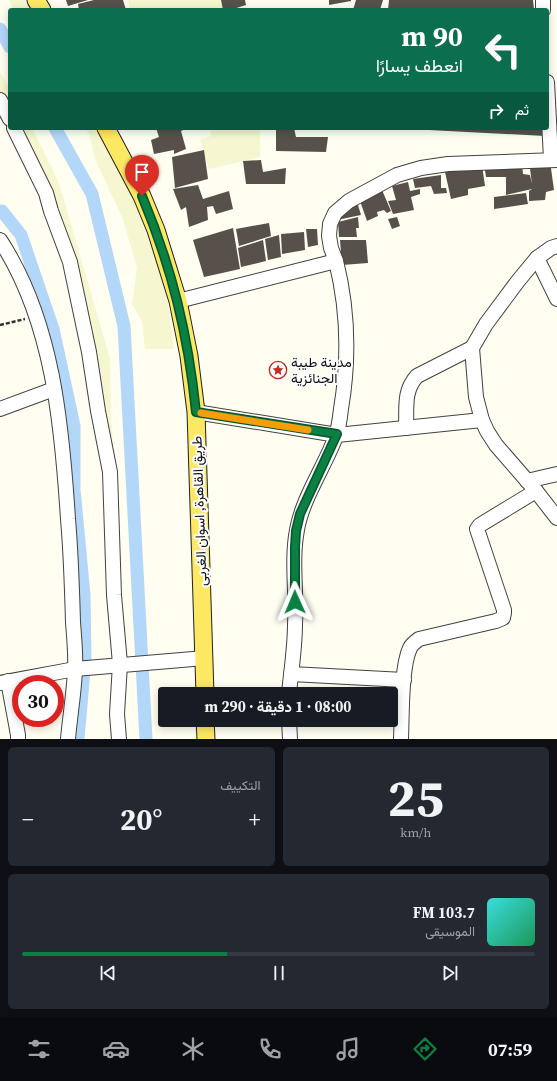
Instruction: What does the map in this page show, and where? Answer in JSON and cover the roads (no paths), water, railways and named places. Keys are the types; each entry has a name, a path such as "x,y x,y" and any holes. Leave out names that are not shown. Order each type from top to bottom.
{"main road":[{"name":"طريق القاهرة, اسوان الغربى","path":"107,130 142,196 153,223 168,265 178,300 189,356 196,412 198,658 204,687"},
{"path":"205,727 206,739"}],"street":[{"path":"0,100 8,115"},
{"path":"290,687 296,624 296,531 300,514 337,434 346,383 344,312 340,277 329,236 330,224 335,213 348,201 397,175 421,168 448,164 554,159 549,104"},
{"path":"15,130 46,194 70,262 90,352 98,411 110,472 114,595 120,664 117,714 119,739"},
{"path":"0,240 8,252 22,281 36,316 54,389 64,464 72,566 76,669 68,739"},
{"path":"406,428 407,394 409,387 417,376 472,348 486,324 518,281 538,258 551,248 557,246"},
{"path":"538,258 557,299"},
{"path":"178,300 336,261"},
{"path":"472,348 476,397 482,420 496,445 532,486 557,518"},
{"path":"0,409 54,389"},
{"path":"196,412 337,434 482,420"},
{"path":"401,739 404,680 410,647 419,639 496,621 503,618 504,610 477,532 478,528 532,486 557,474"},
{"path":"18,739 4,682 76,669 198,658"},
{"path":"291,674 404,680"},
{"path":"289,727 290,739"}],"waterway":[{"path":"0,29 8,43"},
{"path":"56,130 92,194 124,326 146,739"},
{"path":"2,211 21,235 53,329 74,426 74,489 84,595 85,659 78,739"}],"place":[{"name":"مدينة طيبة الجنائزية","path":"278,370"}]}
